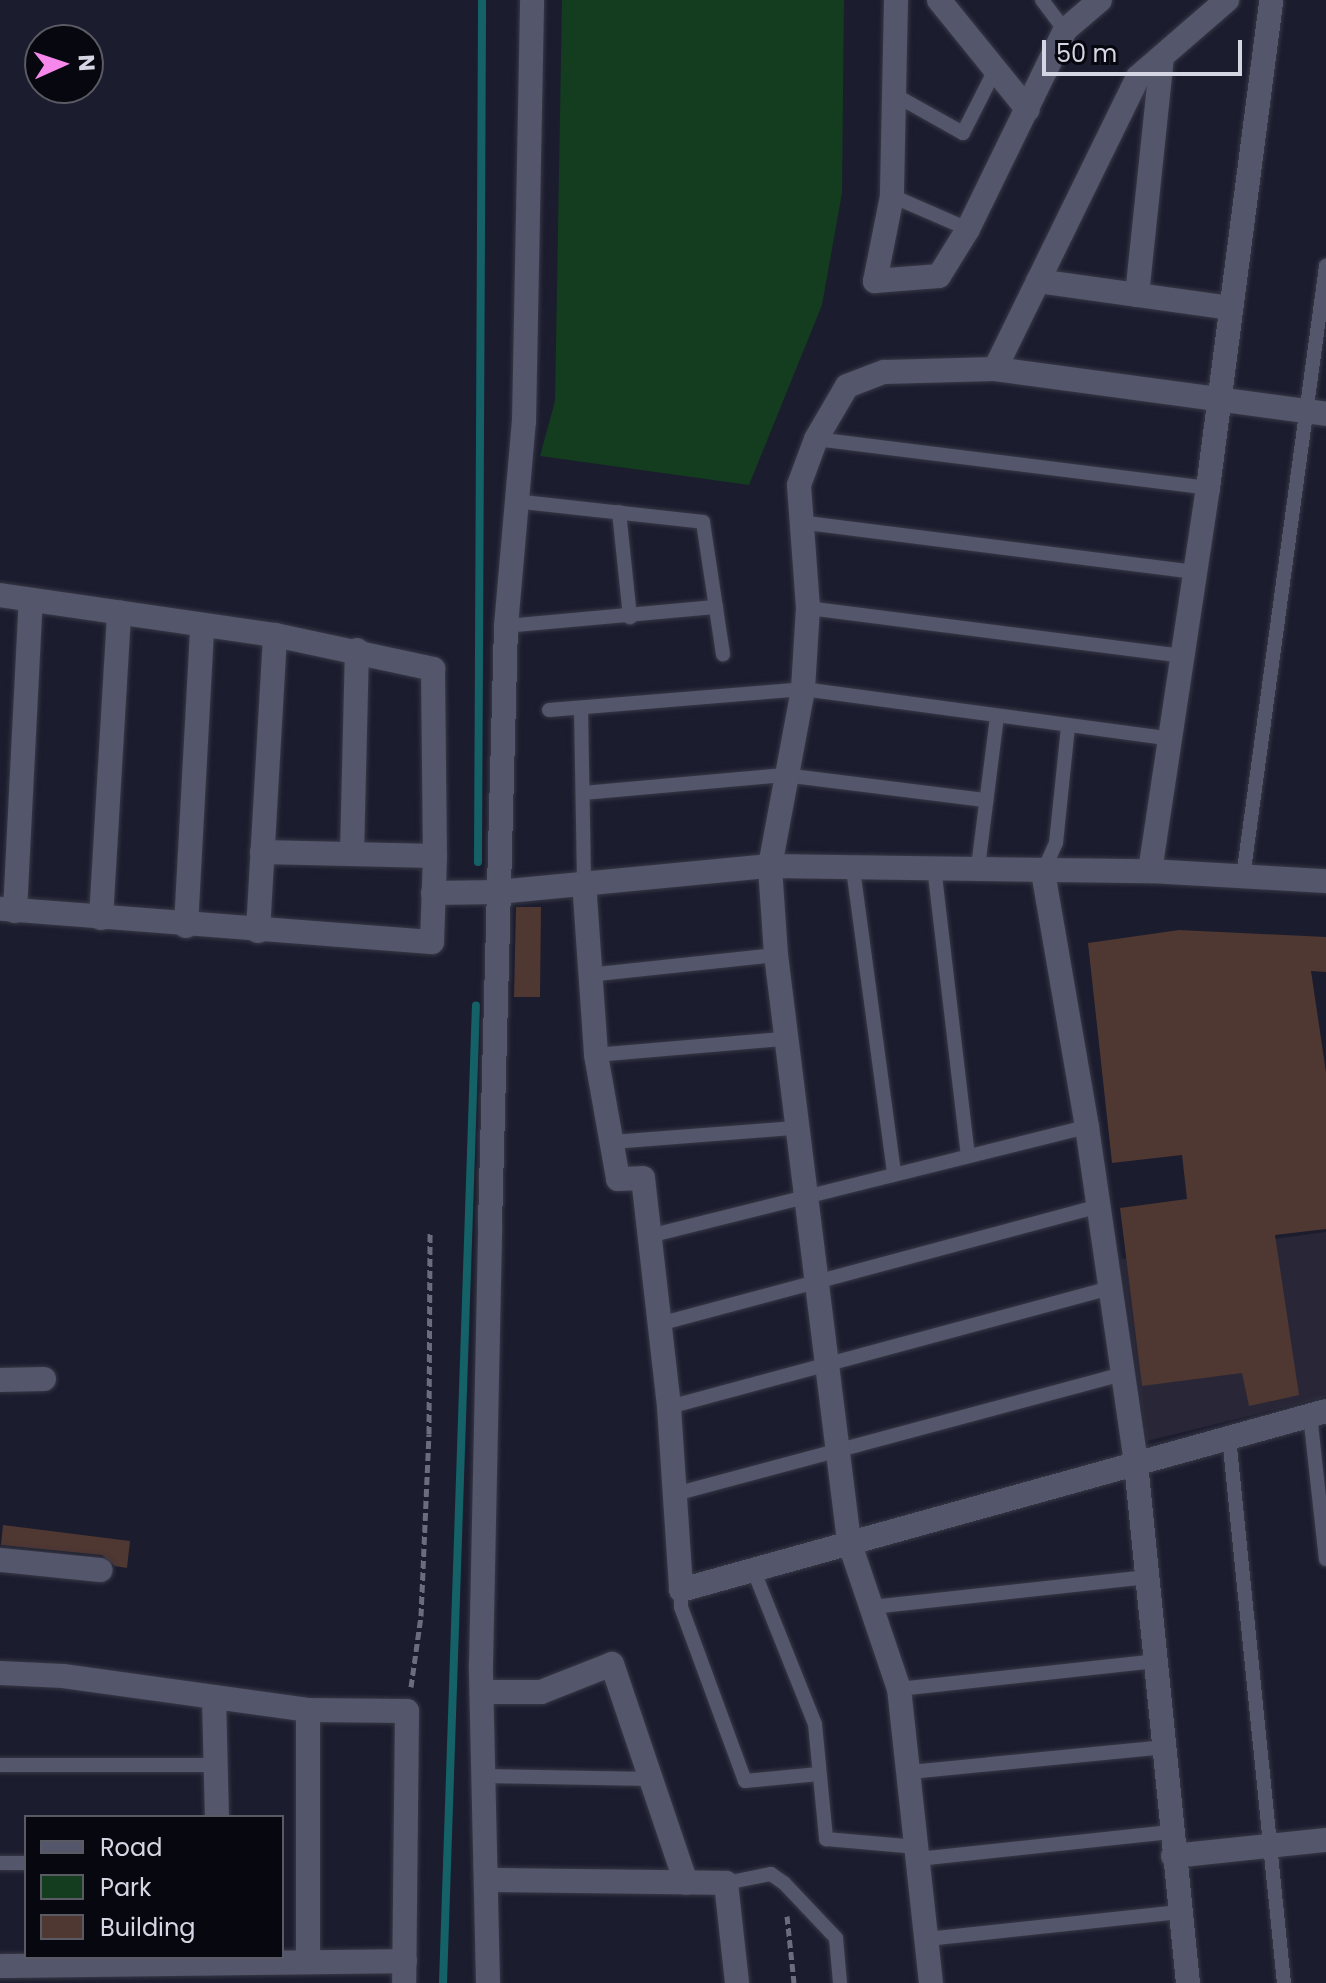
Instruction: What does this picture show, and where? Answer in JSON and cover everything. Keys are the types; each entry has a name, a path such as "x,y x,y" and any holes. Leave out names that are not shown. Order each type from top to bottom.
{"street":[{"path":"488,1983 482,1692 498,892 506,626 514,501 524,422 532,0"},
{"path":"896,0 892,196 875,281 933,280 968,229 1065,30 1100,0"},
{"path":"939,0 1028,110"},
{"path":"995,369 1138,77 1227,0"},
{"path":"1150,871 1208,488 1271,0"},
{"path":"1137,295 1162,59"},
{"path":"1038,281 1230,308"},
{"path":"931,1983 899,1689 849,1541 795,1128 776,955 770,866 784,775 803,689 808,608 799,522 799,485 816,439 847,386 864,376 995,369 1317,413"},
{"path":"0,595 275,635 357,650 433,669 435,856 432,942 186,926 8,910 31,600"},
{"path":"101,918 119,613"},
{"path":"186,926 202,626"},
{"path":"258,931 275,635"},
{"path":"352,853 357,650"},
{"path":"262,852 435,856"},
{"path":"433,893 498,892 770,866 853,869 978,867 1043,872 1150,871 1326,881"},
{"path":"1043,872 1087,1127 1136,1464 1188,1983"},
{"path":"584,882 588,975 596,1055 618,1179 643,1178 669,1407 681,1590 1318,1413"},
{"path":"0,1380 44,1379"},
{"path":"0,1560 101,1570"},
{"path":"482,1692 541,1692 612,1664 686,1883"},
{"path":"0,1673 63,1676 308,1710 407,1711 404,1972 308,1961 220,1960 0,1966"},
{"path":"214,1697 217,1815"},
{"path":"308,1710 308,1961"},
{"path":"1172,1844 1269,1846 1326,1840"},
{"path":"486,1880 726,1883 737,1983"}],"lane":[{"path":"1042,0 1065,30"},
{"path":"895,95 963,133 996,68"},
{"path":"892,196 968,229"},
{"path":"1243,877 1317,413 1326,266"},
{"path":"816,439 1208,488"},
{"path":"514,501 703,522 723,655"},
{"path":"619,512 630,617"},
{"path":"799,522 1195,572"},
{"path":"506,626 716,607"},
{"path":"808,608 1183,656"},
{"path":"549,710 803,689 1171,739"},
{"path":"581,708 584,882"},
{"path":"978,867 997,716"},
{"path":"1043,872 1056,843 1068,727"},
{"path":"583,793 784,775 986,800"},
{"path":"934,867 968,1156"},
{"path":"853,869 894,1173"},
{"path":"588,975 776,955"},
{"path":"596,1055 784,1039"},
{"path":"649,1236 1087,1127"},
{"path":"612,1142 795,1128"},
{"path":"659,1324 1099,1206"},
{"path":"669,1407 1111,1288"},
{"path":"675,1494 1123,1374"},
{"path":"1318,1413 1326,1559"},
{"path":"1229,1437 1284,1983"},
{"path":"753,1569 815,1724 826,1839 918,1853 1172,1844"},
{"path":"872,1607 1147,1577"},
{"path":"681,1590 681,1607 745,1781 819,1774"},
{"path":"899,1689 1155,1661"},
{"path":"910,1772 1163,1747"},
{"path":"0,1765 216,1765"},
{"path":"483,1776 652,1779"},
{"path":"0,1863 24,1863"},
{"path":"726,1883 771,1874 784,1883 836,1938 840,1983"},
{"path":"927,1939 1180,1912"}],"path":[{"path":"407,1711 421,1616 430,1233"},
{"path":"784,1883 794,1983"}],"shaded area":[{"path":"1326,1232 1326,1397 1147,1441 1121,1259"}],"green space":[{"path":"562,0 844,0 842,193 822,305 749,485 540,456 555,401"}],"building":[{"path":"516,907 541,907 540,997 514,997"},
{"path":"1179,930 1326,937 1326,972 1311,971 1326,1072 1326,1229 1275,1235 1299,1395 1249,1406 1242,1373 1142,1386 1120,1208 1187,1199 1182,1155 1112,1163 1088,943"},
{"path":"3,1525 130,1541 127,1568 115,1566 102,1555 1,1545"}],"waterway":[{"path":"478,862 482,0"},
{"path":"443,1983 476,1006"}]}
